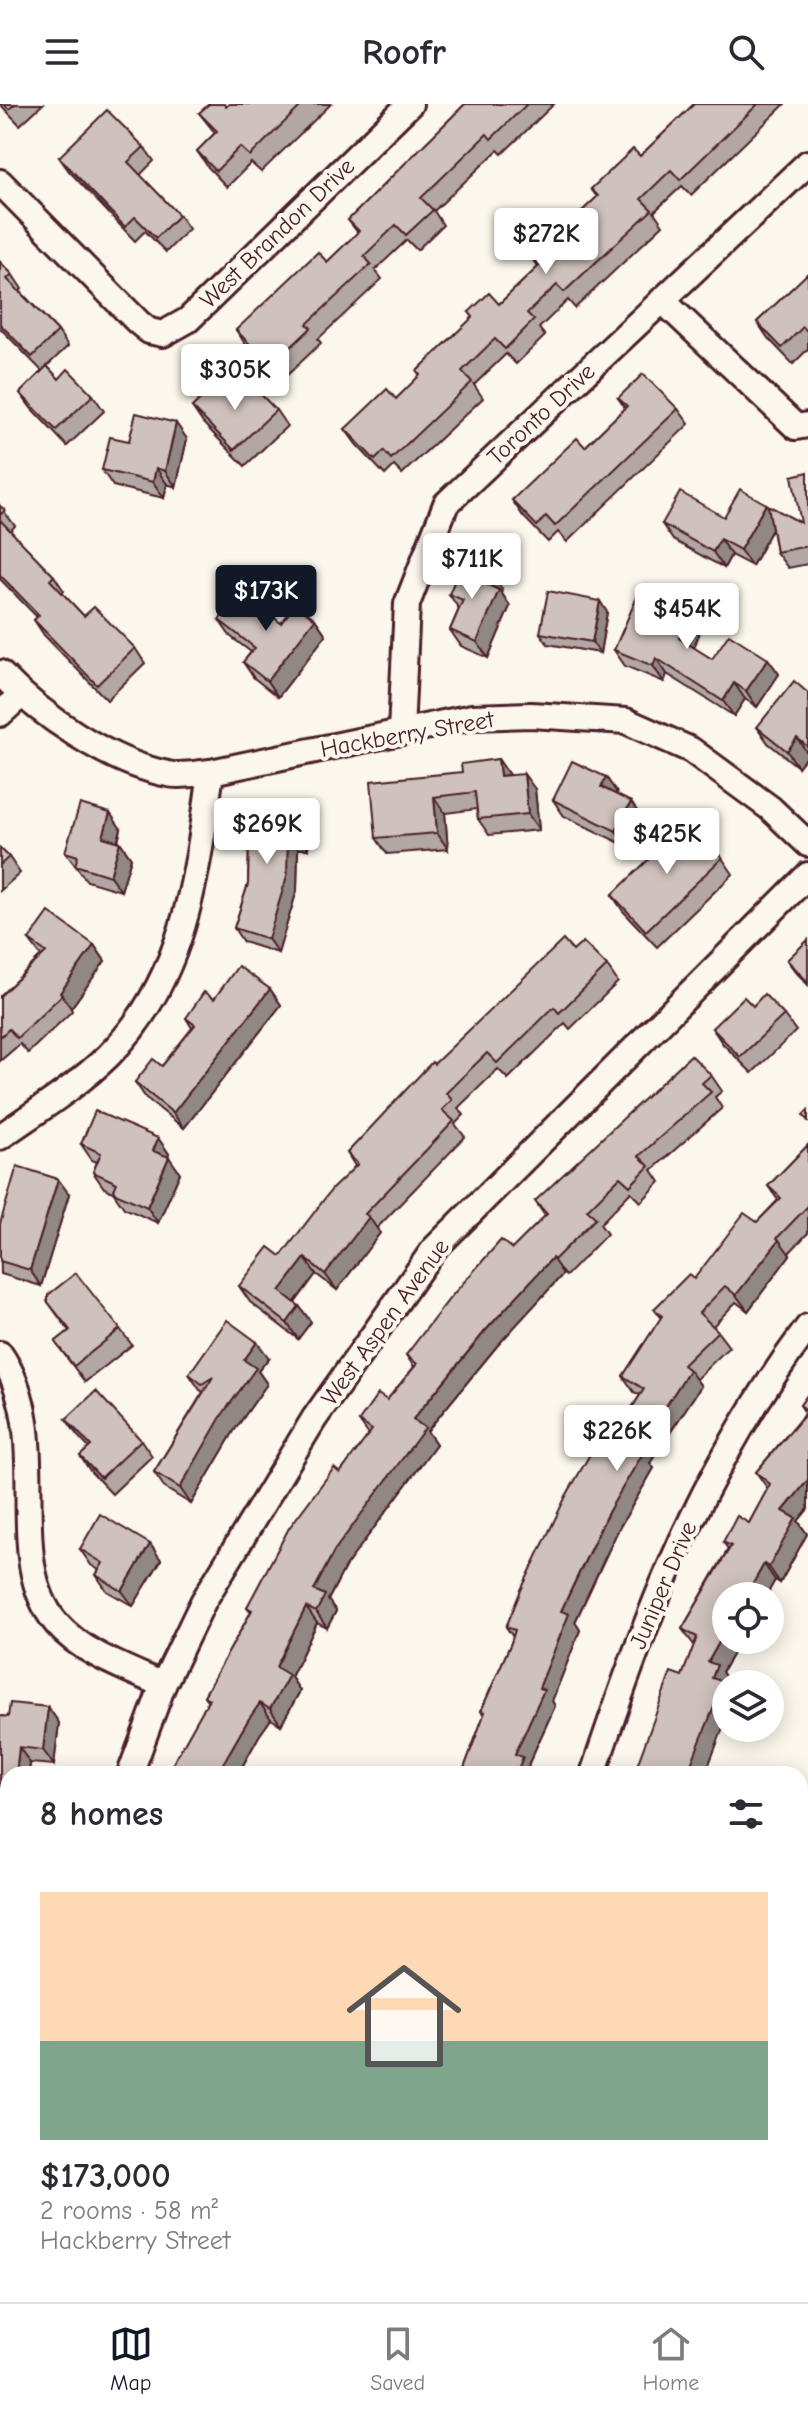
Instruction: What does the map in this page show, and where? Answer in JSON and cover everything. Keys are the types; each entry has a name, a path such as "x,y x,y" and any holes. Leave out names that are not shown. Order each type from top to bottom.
{"street":[{"name":"West Brandon Drive","path":"0,182 138,322 149,331 163,334 188,320 410,104"},
{"name":"Toronto Drive","path":"401,732 407,604 446,504 806,168"},
{"path":"662,300 796,427 808,425"},
{"name":"Hackberry Street","path":"0,673 21,695 124,762 170,775 211,772 472,717 531,715 626,721 691,750 770,808 808,844"},
{"path":"0,714 21,695"},
{"path":"0,1137 75,1085 110,1054 149,1006 178,948 198,869 211,772"},
{"name":"West Aspen Avenue","path":"133,1766 163,1685 203,1602 314,1419 434,1249 808,875"},
{"name":"Juniper Drive","path":"596,1766 650,1608 682,1536 748,1414 808,1327"},
{"path":"0,1354 18,1388 29,1436 31,1560 45,1606 58,1625 75,1640 163,1685"}],"building":[{"path":"209,104 224,104 226,107 229,104 303,104 250,156 240,147 216,171 197,151 217,131 199,113"},
{"path":"465,104 527,104 491,139 487,134 421,198 433,210 406,235 396,225 364,256 371,264 307,324 311,328 271,366 236,330 318,252 327,262 359,231 348,220"},
{"path":"694,104 758,104 680,180 671,170 641,199 652,210 564,292 557,285 527,313 534,320 505,349 495,339 462,371 472,382 391,459 384,451 375,460 345,429 387,389 396,399 420,375 417,371 473,317 469,312 489,293 499,304 539,266 532,259 598,196 591,189 633,149 640,156"},
{"path":"107,110 144,147 128,162 179,215 156,238 135,217 125,227 59,157"},
{"path":"0,262 12,274 7,279 58,331 32,357 0,324"},
{"path":"808,273 808,332 803,327 782,348 757,322"},
{"path":"47,366 59,379 68,369 93,395 56,430 20,393"},
{"path":"643,374 678,409 555,526 546,516 537,526 512,500 577,438 585,447 627,406 618,398"},
{"path":"246,379 276,410 234,450 192,407 215,385 227,397"},
{"path":"136,413 176,423 165,471 156,468 153,482 102,470 110,437 129,441"},
{"path":"808,472 808,546 776,552 768,505 801,523 792,476"},
{"path":"740,489 766,504 740,550 720,539 713,552 662,524 680,492 724,517"},
{"path":"0,520 54,576 50,580 84,616 94,607 135,648 97,685 34,620 39,615 0,575"},
{"path":"463,561 491,573 486,584 499,590 477,642 450,630 463,600 449,594"},
{"path":"548,591 600,601 592,642 540,633"},
{"path":"241,592 281,623 296,604 315,619 267,681 243,662 255,648 219,620"},
{"path":"637,597 688,618 679,638 712,659 729,634 768,659 746,691 734,683 723,701 656,658 653,666 614,650"},
{"path":"794,681 808,693 808,747 797,738 787,751 757,727"},
{"path":"498,759 500,776 524,774 528,814 478,819 475,792 434,797 437,833 376,838 371,781 462,772 461,764"},
{"path":"572,761 606,777 601,787 631,802 616,831 553,800"},
{"path":"80,804 110,813 103,837 120,842 110,876 75,865 78,856 65,852"},
{"path":"250,805 299,806 299,835 288,835 287,876 268,939 234,928 248,884"},
{"path":"687,822 722,858 646,931 612,895"},
{"path":"0,848 9,857 0,865"},
{"path":"49,912 94,945 60,993 62,995 17,1038 9,1029 0,1037 0,996 46,952 29,940"},
{"path":"563,940 573,951 583,942 607,966 559,1013 554,1007 497,1063 487,1053 446,1093 452,1100 442,1110 454,1121 365,1214 369,1217 325,1274 305,1258 280,1291 299,1306 287,1323 239,1286 269,1247 281,1256 332,1189 358,1164 347,1153 432,1062 434,1064"},
{"path":"808,940 808,982 787,960"},
{"path":"238,966 270,989 173,1113 135,1082 153,1059 162,1066 195,1025 186,1018 204,992 214,999"},
{"path":"764,994 784,1015 740,1057 712,1028 744,997 753,1006"},
{"path":"691,1055 711,1075 702,1083 711,1092 639,1156 649,1166 630,1186 620,1177 587,1210 596,1218 554,1260 552,1258 486,1330 413,1419 425,1428 334,1551 314,1590 325,1595 316,1612 306,1607 276,1667 289,1675 270,1709 260,1703 222,1766 171,1766 209,1699 204,1696 252,1610 247,1607 289,1528 334,1468 340,1473 372,1430 359,1421 378,1394 387,1400 417,1364 406,1355 450,1298 501,1240 512,1249 547,1214 535,1201"},
{"path":"95,1111 158,1138 153,1151 169,1157 147,1207 113,1192 117,1183 93,1172 101,1153 81,1144"},
{"path":"808,1145 808,1206 777,1238 779,1240 736,1295 725,1286 699,1313 718,1331 683,1365 689,1370 638,1450 643,1453 607,1514 561,1611 569,1614 539,1688 544,1690 515,1754 523,1757 519,1766 465,1766 485,1712 481,1711 511,1643 515,1630 506,1627 521,1590 566,1496 604,1430 614,1436 644,1389 623,1376 662,1316 654,1309 689,1274 694,1279 744,1213 757,1222 781,1198 768,1186"},
{"path":"17,1166 58,1179 30,1270 0,1261 0,1224"},
{"path":"76,1273 120,1329 74,1366 55,1342 70,1330 48,1302 48,1295"},
{"path":"227,1320 257,1342 244,1360 256,1368 222,1415 180,1488 154,1472 213,1377 202,1384 189,1374"},
{"path":"96,1391 141,1440 101,1478 80,1456 91,1446 66,1419"},
{"path":"808,1394 808,1411 800,1405"},
{"path":"808,1411 808,1480 783,1511 796,1518 769,1567 764,1564 754,1582 712,1582 712,1654 708,1662 717,1665 712,1670 712,1712 690,1766 637,1766 671,1672 682,1676 697,1637 682,1629 731,1546 723,1542 737,1516 749,1523 770,1484 756,1472"},
{"path":"100,1514 150,1544 122,1591 96,1575 103,1563 80,1549"},
{"path":"10,1703 48,1707 43,1750 19,1747 17,1766 0,1766 0,1716 8,1717"}]}
